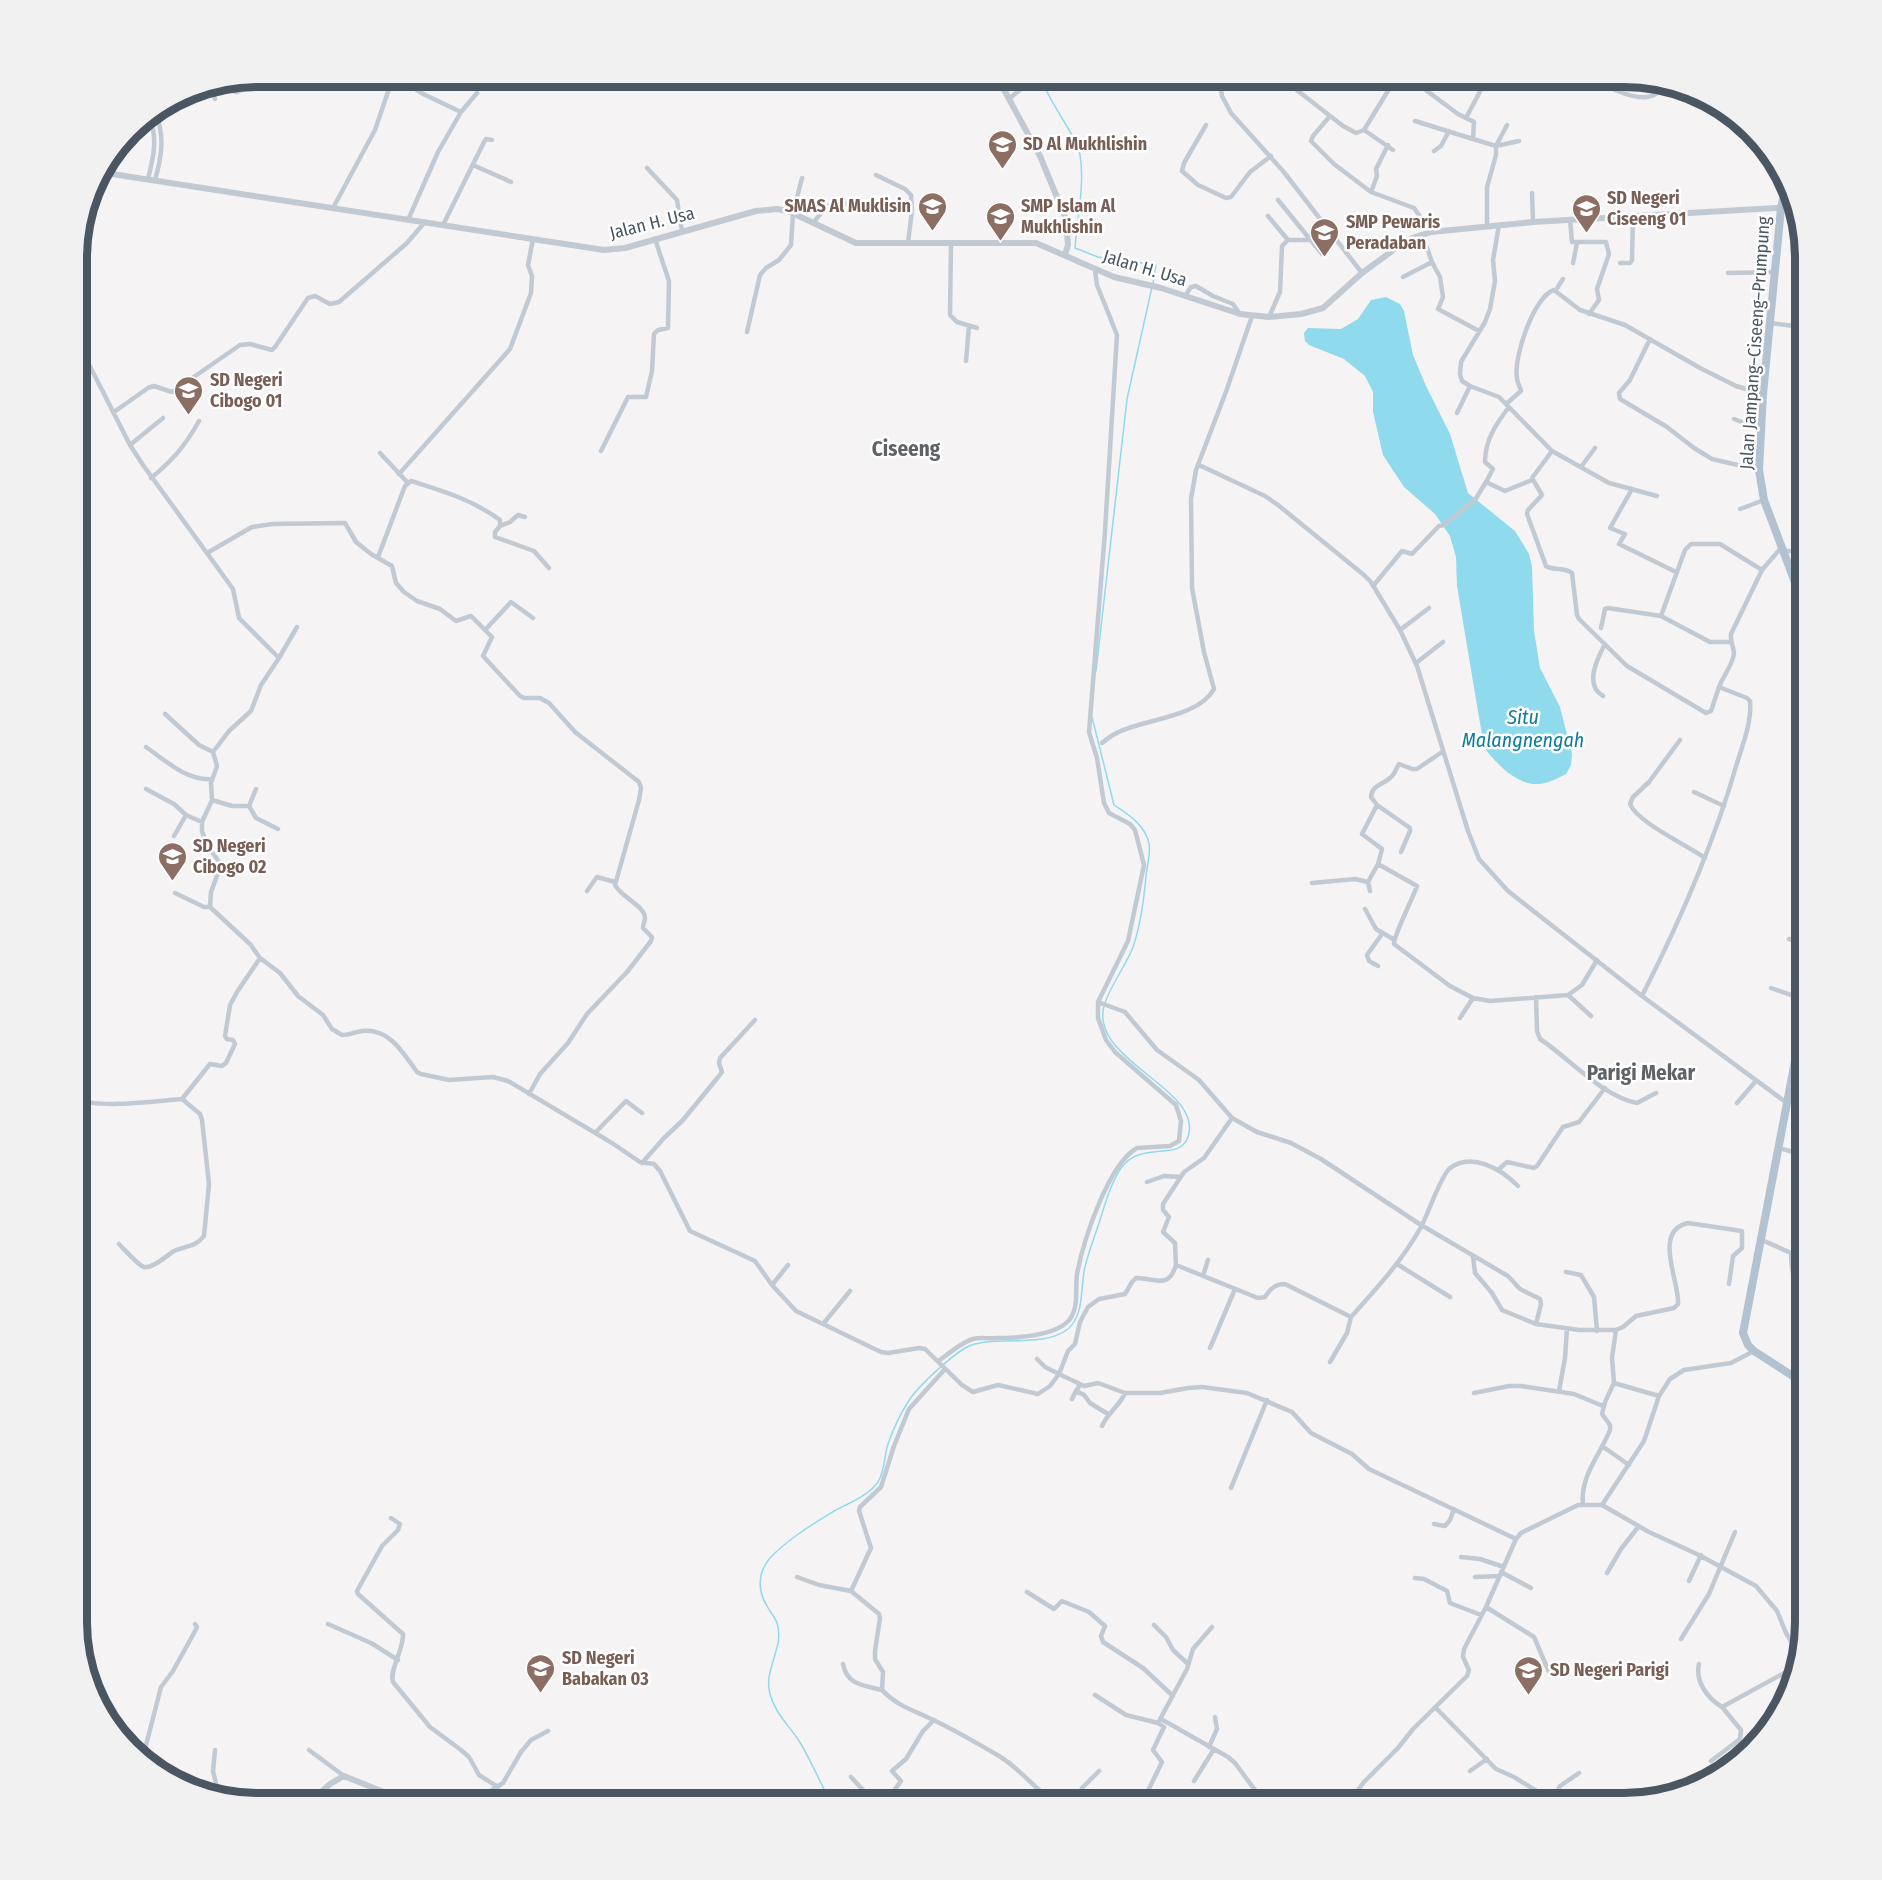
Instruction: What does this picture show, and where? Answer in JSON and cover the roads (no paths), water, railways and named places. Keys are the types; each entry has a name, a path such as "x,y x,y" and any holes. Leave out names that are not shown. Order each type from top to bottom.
{"main road":[{"name":"Jalan Jampang–Ciseeng–Prumpung","path":"1783,196 1780,208 1763,394 1759,470 1764,500 1795,582"},
{"path":"1795,1064 1762,1240 1743,1326 1745,1340 1754,1351 1795,1377"}],"street":[{"path":"232,89 237,92 250,87"},
{"path":"333,208 375,130 390,87"},
{"path":"413,87 461,112"},
{"path":"1003,87 1040,156 1066,219 1068,245 1065,255"},
{"path":"1010,99 1023,87"},
{"path":"1221,87 1226,105 1271,156 1362,273"},
{"path":"1293,87 1356,133 1364,130 1390,87"},
{"path":"1417,87 1429,92 1452,111 1474,122 1473,139"},
{"path":"1466,118 1482,87"},
{"path":"1611,87 1638,98 1654,97 1660,91"},
{"path":"213,93 215,99"},
{"path":"408,220 438,152 461,112 477,93"},
{"path":"1330,116 1311,141 1334,164 1371,192 1413,208 1431,232"},
{"path":"155,180 162,154 158,119"},
{"path":"1415,121 1496,146 1519,141"},
{"path":"148,179 155,146 152,124"},
{"path":"1206,125 1184,163 1182,171 1198,185 1230,198 1250,172 1271,156"},
{"path":"1487,226 1487,187 1496,155 1496,146 1507,125"},
{"path":"1364,130 1394,150"},
{"path":"1434,151 1441,147 1449,131"},
{"path":"443,225 484,142 486,139 492,140"},
{"path":"1371,192 1377,176 1376,169 1388,145"},
{"path":"473,165 511,182"},
{"path":"647,168 677,200 682,231"},
{"name":"Jalan H. Usa","path":"110,174 603,250 625,248 756,211 777,209 793,213 856,243 1029,242 1042,244 1114,277 1161,288 1252,316 1300,314 1323,308 1362,273 1399,246 1431,232 1570,219 1787,208"},
{"path":"876,175 905,189 911,195 912,210 908,243"},
{"path":"747,332 760,275 779,260 791,245 793,213 802,178"},
{"path":"1532,193 1533,222"},
{"path":"1278,200 1322,254"},
{"path":"813,223 830,204 841,202 850,205"},
{"path":"1268,216 1288,240"},
{"path":"1620,263 1630,263 1632,260 1633,216"},
{"path":"1570,219 1572,241 1576,243 1606,242 1609,252 1597,289 1599,300 1589,314"},
{"path":"114,412 148,388 154,386 172,392 240,345 250,344 272,350 308,298 315,296 330,304 339,302 407,243 425,222"},
{"path":"1499,225 1493,260 1495,281 1488,316 1464,355 1460,370 1462,381 1494,394 1552,451 1609,483 1657,496"},
{"path":"1422,234 1440,277 1443,297 1438,309 1479,331"},
{"path":"399,474 510,349 529,301 532,284 528,265 533,239"},
{"path":"601,451 628,397 646,397 652,371 654,334 658,330 668,328 669,281 655,239"},
{"path":"1269,316 1281,287 1281,248 1288,240 1310,240"},
{"path":"951,243 951,315 957,322 977,328"},
{"path":"1573,264 1576,243"},
{"path":"1403,277 1432,262"},
{"path":"939,1361 974,1339 1034,1335 1058,1329 1068,1321 1075,1308 1077,1274 1088,1233 1118,1165 1137,1148 1170,1146 1179,1141 1181,1121 1176,1105 1115,1052 1098,1018 1098,1002 1128,941 1144,865 1135,830 1130,824 1109,813 1104,804 1097,758 1089,732 1105,531 1117,335 1096,285 1095,270"},
{"path":"1728,273 1775,272"},
{"path":"1373,586 1402,551 1412,554 1439,526 1444,525 1475,500 1493,469 1485,462 1485,450 1495,425 1507,405 1521,391 1516,376 1524,334 1543,298 1550,291 1556,290 1563,279"},
{"path":"1185,296 1191,287 1196,286 1233,304 1240,314"},
{"path":"1556,290 1574,306 1589,314 1626,325 1674,355 1736,386 1763,394"},
{"path":"1101,742 1124,729 1181,713 1196,706 1212,694 1214,689 1215,685 1204,652 1192,588 1191,499 1199,465 1252,316"},
{"path":"1770,323 1795,326"},
{"path":"966,361 969,326"},
{"path":"1650,339 1630,380 1618,397 1712,459 1759,470"},
{"path":"87,360 130,445 151,478 233,589 239,618 279,658"},
{"path":"1457,413 1470,386"},
{"path":"130,445 163,418"},
{"path":"1734,420 1760,429"},
{"path":"151,478 173,460 198,421"},
{"path":"1581,467 1594,448"},
{"path":"1486,482 1505,491 1532,480 1552,451"},
{"path":"380,453 408,483"},
{"path":"1199,465 1265,496 1278,505 1364,575 1373,586 1400,630 1416,663 1442,752 1479,859 1508,891 1755,1082 1787,1103"},
{"path":"1532,480 1542,495 1530,507 1527,514 1548,568 1572,573 1577,615 1630,668 1708,714 1733,656 1730,642 1732,630 1762,570 1782,550 1795,551"},
{"path":"408,483 411,481 469,500 500,520 501,526"},
{"path":"378,557 390,522 408,483"},
{"path":"1632,489 1610,528 1625,534 1619,544 1677,572"},
{"path":"1740,509 1764,500"},
{"path":"525,518 518,515 501,526 495,532 495,537 534,551 549,568"},
{"path":"207,553 252,527 272,524 342,522 348,525 356,542 392,566 399,587 413,599 440,609 456,621 471,616 486,629 492,639 484,650 483,656 520,696 540,698 549,703 575,732 639,782 641,788 639,801 615,882 620,893 638,906 644,914 643,927 652,937 651,941 627,972 587,1014 568,1043 540,1074 529,1095"},
{"path":"1661,616 1686,547 1694,543 1720,544 1762,570"},
{"path":"486,629 511,602 533,618"},
{"path":"1400,630 1429,608"},
{"path":"1601,628 1605,609 1608,608 1661,616 1710,642 1730,642"},
{"path":"213,752 229,731 251,711 261,685 297,627"},
{"path":"1416,663 1443,642"},
{"path":"1603,696 1596,691 1593,683 1595,669 1605,644"},
{"path":"1642,996 1668,944 1705,858 1744,741 1751,703 1747,698 1719,687"},
{"path":"165,714 198,744 213,752 217,766 212,779 212,800 202,822 206,843 221,865 211,892 210,907"},
{"path":"1680,740 1649,782 1633,797 1630,804 1633,810 1661,831 1705,858"},
{"path":"146,747 188,775 199,779 212,779"},
{"path":"1401,852 1410,828 1377,805 1371,793 1377,786 1391,778 1399,764 1417,769 1442,752"},
{"path":"146,789 174,804 186,815 202,822"},
{"path":"249,806 256,789"},
{"path":"1694,792 1724,806"},
{"path":"212,800 232,806 249,806"},
{"path":"1370,891 1368,882 1378,864 1382,849 1362,834 1377,805"},
{"path":"249,806 259,820 278,829"},
{"path":"174,836 186,815"},
{"path":"1378,864 1417,886 1408,912 1393,939 1394,944 1443,981 1473,998 1490,1001 1568,995 1582,985 1597,960"},
{"path":"587,891 597,877 615,882"},
{"path":"1312,883 1355,879 1368,882"},
{"path":"176,893 204,907 210,907 250,944 260,958 280,973 298,996 338,1033 347,1035 371,1031 386,1037 399,1045 417,1072 421,1074 450,1080 501,1078 642,1163 649,1163 657,1167 690,1231 755,1261 772,1285 796,1311 873,1349 888,1353 925,1349 967,1389 977,1392 998,1385 1038,1394 1045,1391 1059,1374 1068,1351 1075,1344 1080,1322 1088,1307 1099,1299 1125,1294 1136,1278 1166,1281 1172,1277 1176,1265 1176,1247 1163,1232 1169,1217 1162,1208 1180,1177 1189,1167 1204,1158 1232,1118"},
{"path":"1365,909 1376,929 1393,939"},
{"path":"1378,966 1369,961 1367,955 1382,934"},
{"path":"1789,939 1795,941"},
{"path":"182,1099 210,1064 222,1066 226,1063 235,1044 233,1040 225,1038 231,1005 260,958"},
{"path":"1771,988 1795,996"},
{"path":"1568,995 1591,1016"},
{"path":"1536,997 1537,1031 1540,1039 1605,1088 1630,1101 1637,1103 1656,1093"},
{"path":"1460,1018 1473,998"},
{"path":"1098,1002 1125,1012 1158,1050 1200,1080 1232,1118 1257,1132 1291,1143 1321,1159 1421,1226 1510,1277 1520,1289 1540,1299 1536,1324"},
{"path":"642,1163 683,1120 719,1076 722,1071 720,1058 755,1020"},
{"path":"1737,1103 1755,1082"},
{"path":"1498,1170 1507,1162 1534,1168 1538,1166 1563,1127 1579,1122 1605,1088"},
{"path":"87,1102 182,1099 200,1114 202,1120 208,1184 204,1236 189,1247 175,1251 145,1267 119,1244"},
{"path":"595,1133 626,1101 642,1113"},
{"path":"1778,1148 1795,1152"},
{"path":"1330,1362 1347,1333 1351,1317 1397,1264 1421,1226 1450,1169 1470,1160 1498,1170 1518,1186"},
{"path":"1147,1182 1164,1176 1180,1177"},
{"path":"1473,1256 1475,1273 1487,1286 1502,1310 1536,1324 1567,1329 1616,1330 1636,1316 1677,1306 1678,1299 1670,1262 1670,1247 1673,1233 1680,1225 1688,1223 1742,1231 1742,1248 1733,1256 1729,1284"},
{"path":"1762,1240 1789,1251 1795,1278"},
{"path":"1203,1276 1209,1260"},
{"path":"1397,1264 1450,1297"},
{"path":"772,1285 788,1265"},
{"path":"1176,1265 1262,1298 1279,1284 1285,1284 1351,1317"},
{"path":"1566,1272 1581,1275 1591,1290 1594,1297 1597,1331"},
{"path":"1210,1348 1236,1289"},
{"path":"823,1324 850,1291"},
{"path":"1559,1391 1567,1329"},
{"path":"1583,1504 1582,1491 1585,1480 1611,1427 1602,1414 1603,1406 1614,1383 1612,1358 1616,1330"},
{"path":"1602,1505 1644,1440 1659,1396 1670,1379 1681,1371 1731,1363 1754,1351"},
{"path":"1037,1359 1045,1366 1080,1384 1087,1386 1098,1383 1125,1393 1160,1393 1202,1387 1247,1393 1267,1400 1292,1412 1311,1433 1352,1454 1369,1469 1516,1539"},
{"path":"851,1591 871,1548 859,1511 860,1507 881,1487 909,1409 945,1369"},
{"path":"1614,1383 1659,1396"},
{"path":"1072,1399 1080,1384"},
{"path":"1474,1393 1509,1386 1559,1391 1586,1398 1603,1406"},
{"path":"1076,1391 1108,1414"},
{"path":"1102,1425 1108,1414 1118,1406 1125,1393"},
{"path":"1231,1488 1267,1400"},
{"path":"1602,1446 1629,1465"},
{"path":"1357,1793 1364,1782 1467,1676 1469,1670 1463,1657 1464,1648 1486,1607 1516,1539 1526,1530 1583,1504 1602,1505 1638,1526 1701,1555 1760,1590 1777,1611 1794,1645"},
{"path":"1434,1524 1445,1526 1454,1509"},
{"path":"391,1518 400,1524 398,1530 382,1546 357,1591 403,1634 402,1648 392,1676 393,1682 430,1727 466,1754 479,1775 498,1787"},
{"path":"1607,1573 1638,1526"},
{"path":"1681,1639 1707,1597 1735,1532"},
{"path":"1689,1581 1701,1555"},
{"path":"1461,1557 1480,1559 1531,1588"},
{"path":"1475,1577 1502,1572"},
{"path":"797,1577 819,1585 851,1591 879,1614 875,1659 883,1672 882,1690"},
{"path":"1415,1578 1424,1579 1447,1591 1450,1603 1481,1615"},
{"path":"1027,1592 1053,1609 1062,1601 1089,1612 1105,1626 1101,1636 1103,1642 1143,1668 1173,1696"},
{"path":"1486,1607 1534,1637 1549,1672"},
{"path":"145,1751 161,1687 173,1671 194,1633 197,1627 195,1624"},
{"path":"328,1624 371,1643 398,1660"},
{"path":"1154,1625 1166,1637 1173,1650 1188,1664"},
{"path":"1160,1721 1195,1645 1212,1627"},
{"path":"843,1664 845,1675 850,1680 882,1690 898,1705 934,1720 1006,1761 1024,1774 1040,1793"},
{"path":"1699,1664 1697,1678 1708,1695 1722,1707 1741,1730 1742,1735 1711,1761"},
{"path":"1722,1707 1788,1671"},
{"path":"1095,1695 1126,1715 1160,1721 1211,1748 1234,1763 1257,1793"},
{"path":"1435,1707 1499,1771 1514,1777 1540,1793"},
{"path":"1194,1781 1211,1748 1217,1729 1215,1718"},
{"path":"894,1793 901,1781 892,1771 906,1759 923,1731 934,1720"},
{"path":"1147,1793 1162,1762 1153,1750 1164,1727 1160,1721"},
{"path":"488,1793 507,1778 517,1758 531,1740 548,1731"},
{"path":"215,1750 213,1771 217,1788"},
{"path":"309,1750 344,1776 386,1793"},
{"path":"1470,1771 1487,1759"},
{"path":"1081,1793 1082,1788 1099,1771"},
{"path":"1557,1793 1560,1786 1579,1773"},
{"path":"320,1793 344,1776"},
{"path":"851,1777 866,1793"}],"water":[{"name":"Situ Malangnengah","path":"1386,297 1400,304 1404,311 1413,355 1450,434 1468,493 1515,531 1529,554 1532,567 1534,631 1540,668 1560,707 1572,754 1571,765 1566,774 1549,782 1530,784 1515,777 1500,766 1484,747 1457,586 1456,557 1450,536 1435,514 1404,487 1383,455 1373,412 1373,392 1365,376 1344,359 1309,345 1305,341 1304,333 1308,328 1341,329 1358,319 1371,300"}],"waterway":[{"path":"1045,87 1072,135 1080,155 1081,189 1075,248 1098,257 1156,265 1153,283"},
{"path":"1096,671 1127,399 1152,287"},
{"path":"826,1793 805,1751 779,1714 770,1694 769,1676 779,1632 760,1587 761,1575 766,1563 801,1532 874,1487 880,1478 888,1444 897,1422 912,1396 934,1373 965,1348 988,1342 1044,1339 1068,1329 1080,1308 1088,1257 1110,1190 1121,1168 1129,1160 1139,1155 1177,1148 1184,1144 1188,1137 1188,1119 1179,1103 1125,1056 1111,1039 1103,1021 1106,1000 1136,938 1143,903 1149,843 1140,825 1114,805 1092,717"}],"place":[{"name":"SD Al Mukhlishin","path":"1002,170"},
{"name":"SMAS Al Muklisin","path":"932,232"},
{"name":"SD Negeri Ciseeng 01","path":"1586,234"},
{"name":"SMP Islam Al Mukhlishin","path":"1000,242"},
{"name":"SMP Pewaris Peradaban","path":"1325,258"},
{"name":"SD Negeri Cibogo 01","path":"189,416"},
{"name":"SD Negeri Cibogo 02","path":"172,882"},
{"name":"SD Negeri Babakan 03","path":"541,1694"},
{"name":"SD Negeri Parigi","path":"1529,1696"}],"district":[{"name":"Ciseeng","path":"906,449"},
{"name":"Parigi Mekar","path":"1641,1073"}]}
